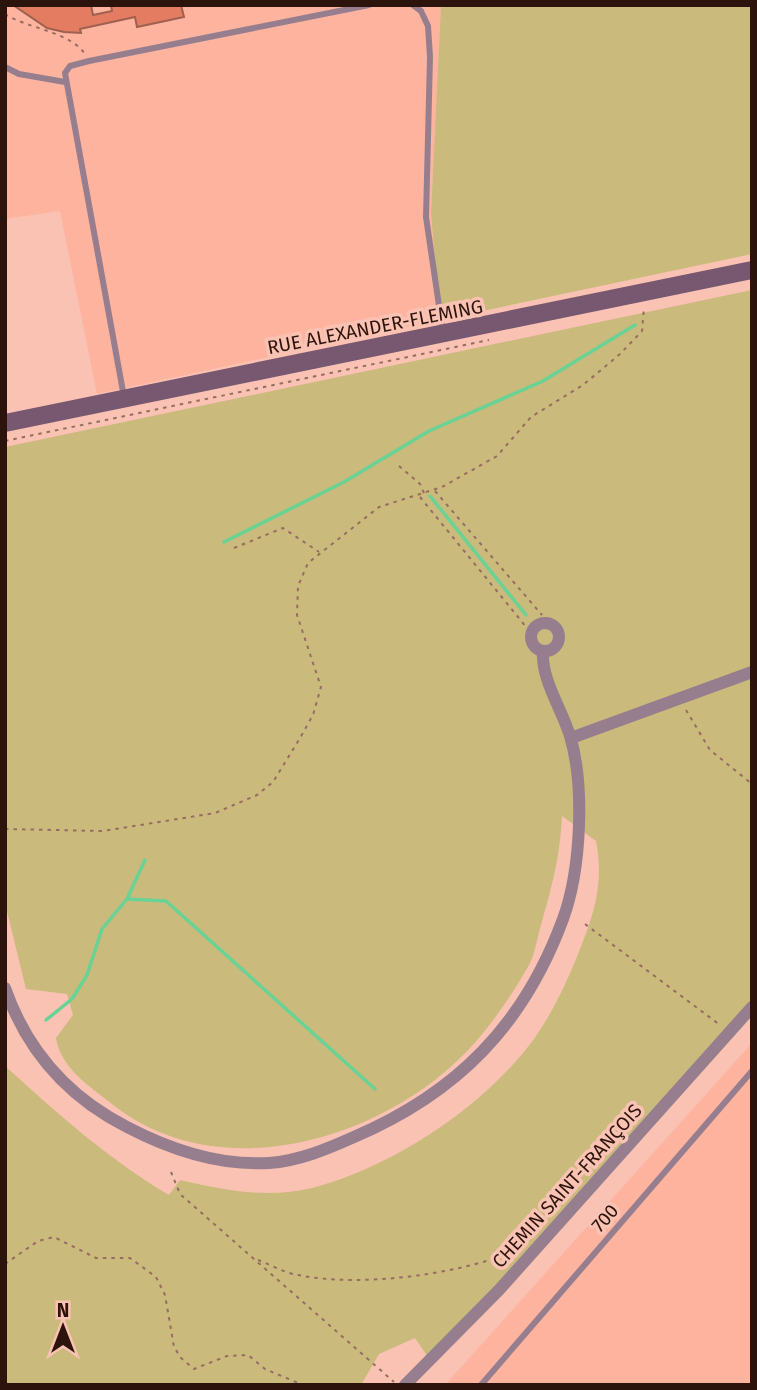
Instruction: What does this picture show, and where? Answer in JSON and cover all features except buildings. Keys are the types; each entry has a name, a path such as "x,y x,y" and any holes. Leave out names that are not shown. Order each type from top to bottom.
{"street":[{"name":"RUE ALEXANDER-FLEMING","path":"5,423 752,270"},
{"path":"5,988 21,1028 58,1078 86,1102 156,1142 210,1158 270,1163 304,1157 366,1133 441,1090 487,1049 523,1003 550,954 564,916 576,854 577,781 570,738 543,666 543,651"},
{"path":"570,738 752,672"},
{"name":"CHEMIN SAINT-FRANÇOIS","path":"405,1385 499,1290 752,1007"}],"lane":[{"path":"124,399 65,73 70,66 89,61 369,5"},
{"path":"413,5 421,11 428,26 430,57 426,217 434,288 443,335"},
{"path":"5,67 19,74 65,82"},
{"name":"700","path":"481,1385 752,1071"}],"path":[{"path":"5,14 19,23 78,44 89,61"},
{"path":"5,829 103,831 215,813 242,804 273,782 313,715 320,687 297,614 298,586 307,563 379,507 435,490 497,456 531,417 583,385 620,354 642,331 645,314 642,293"},
{"name":"RUE ALEXANDER-FLEMING","path":"5,441 498,338"},
{"path":"400,466 420,484 425,494"},
{"path":"435,490 542,615"},
{"path":"419,496 527,628"},
{"path":"234,548 283,528 319,553"},
{"path":"686,710 710,750 752,784"},
{"path":"585,924 729,1032"},
{"path":"171,1172 180,1194 397,1385"},
{"path":"5,1264 38,1241 54,1237 96,1258 131,1258 156,1277 166,1295 174,1347 181,1358 194,1369 227,1356 248,1355 265,1369 303,1385"},
{"path":"254,1258 298,1275 356,1279 450,1268 495,1259 520,1249"}],"shaded area":[{"path":"5,5 441,5 431,213 440,320 97,394 60,211 5,219"},
{"path":"441,5 752,5 752,254 440,320 431,213"},
{"path":"752,290 752,999 432,1363 415,1338 379,1354 361,1385 5,1385 5,1066 104,1151 169,1195 180,1180 229,1190 279,1193 312,1188 343,1178 405,1150 435,1131 490,1088 534,1039 554,1007 585,935 597,896 599,870 596,841 562,816 552,884 529,965 505,1004 467,1052 420,1091 379,1115 335,1133 288,1145 242,1148 196,1143 152,1129 112,1104 77,1075 59,1049 56,1038 73,1015 67,994 26,989 5,903 5,447"},
{"path":"752,1043 752,1385 445,1385"}],"waterway":[{"path":"224,542 344,482 429,431 543,381 635,325"},
{"path":"430,496 526,615"},
{"path":"46,1020 72,999 87,975 102,929 127,899 145,860"},
{"path":"127,899 166,901 375,1089"}]}
